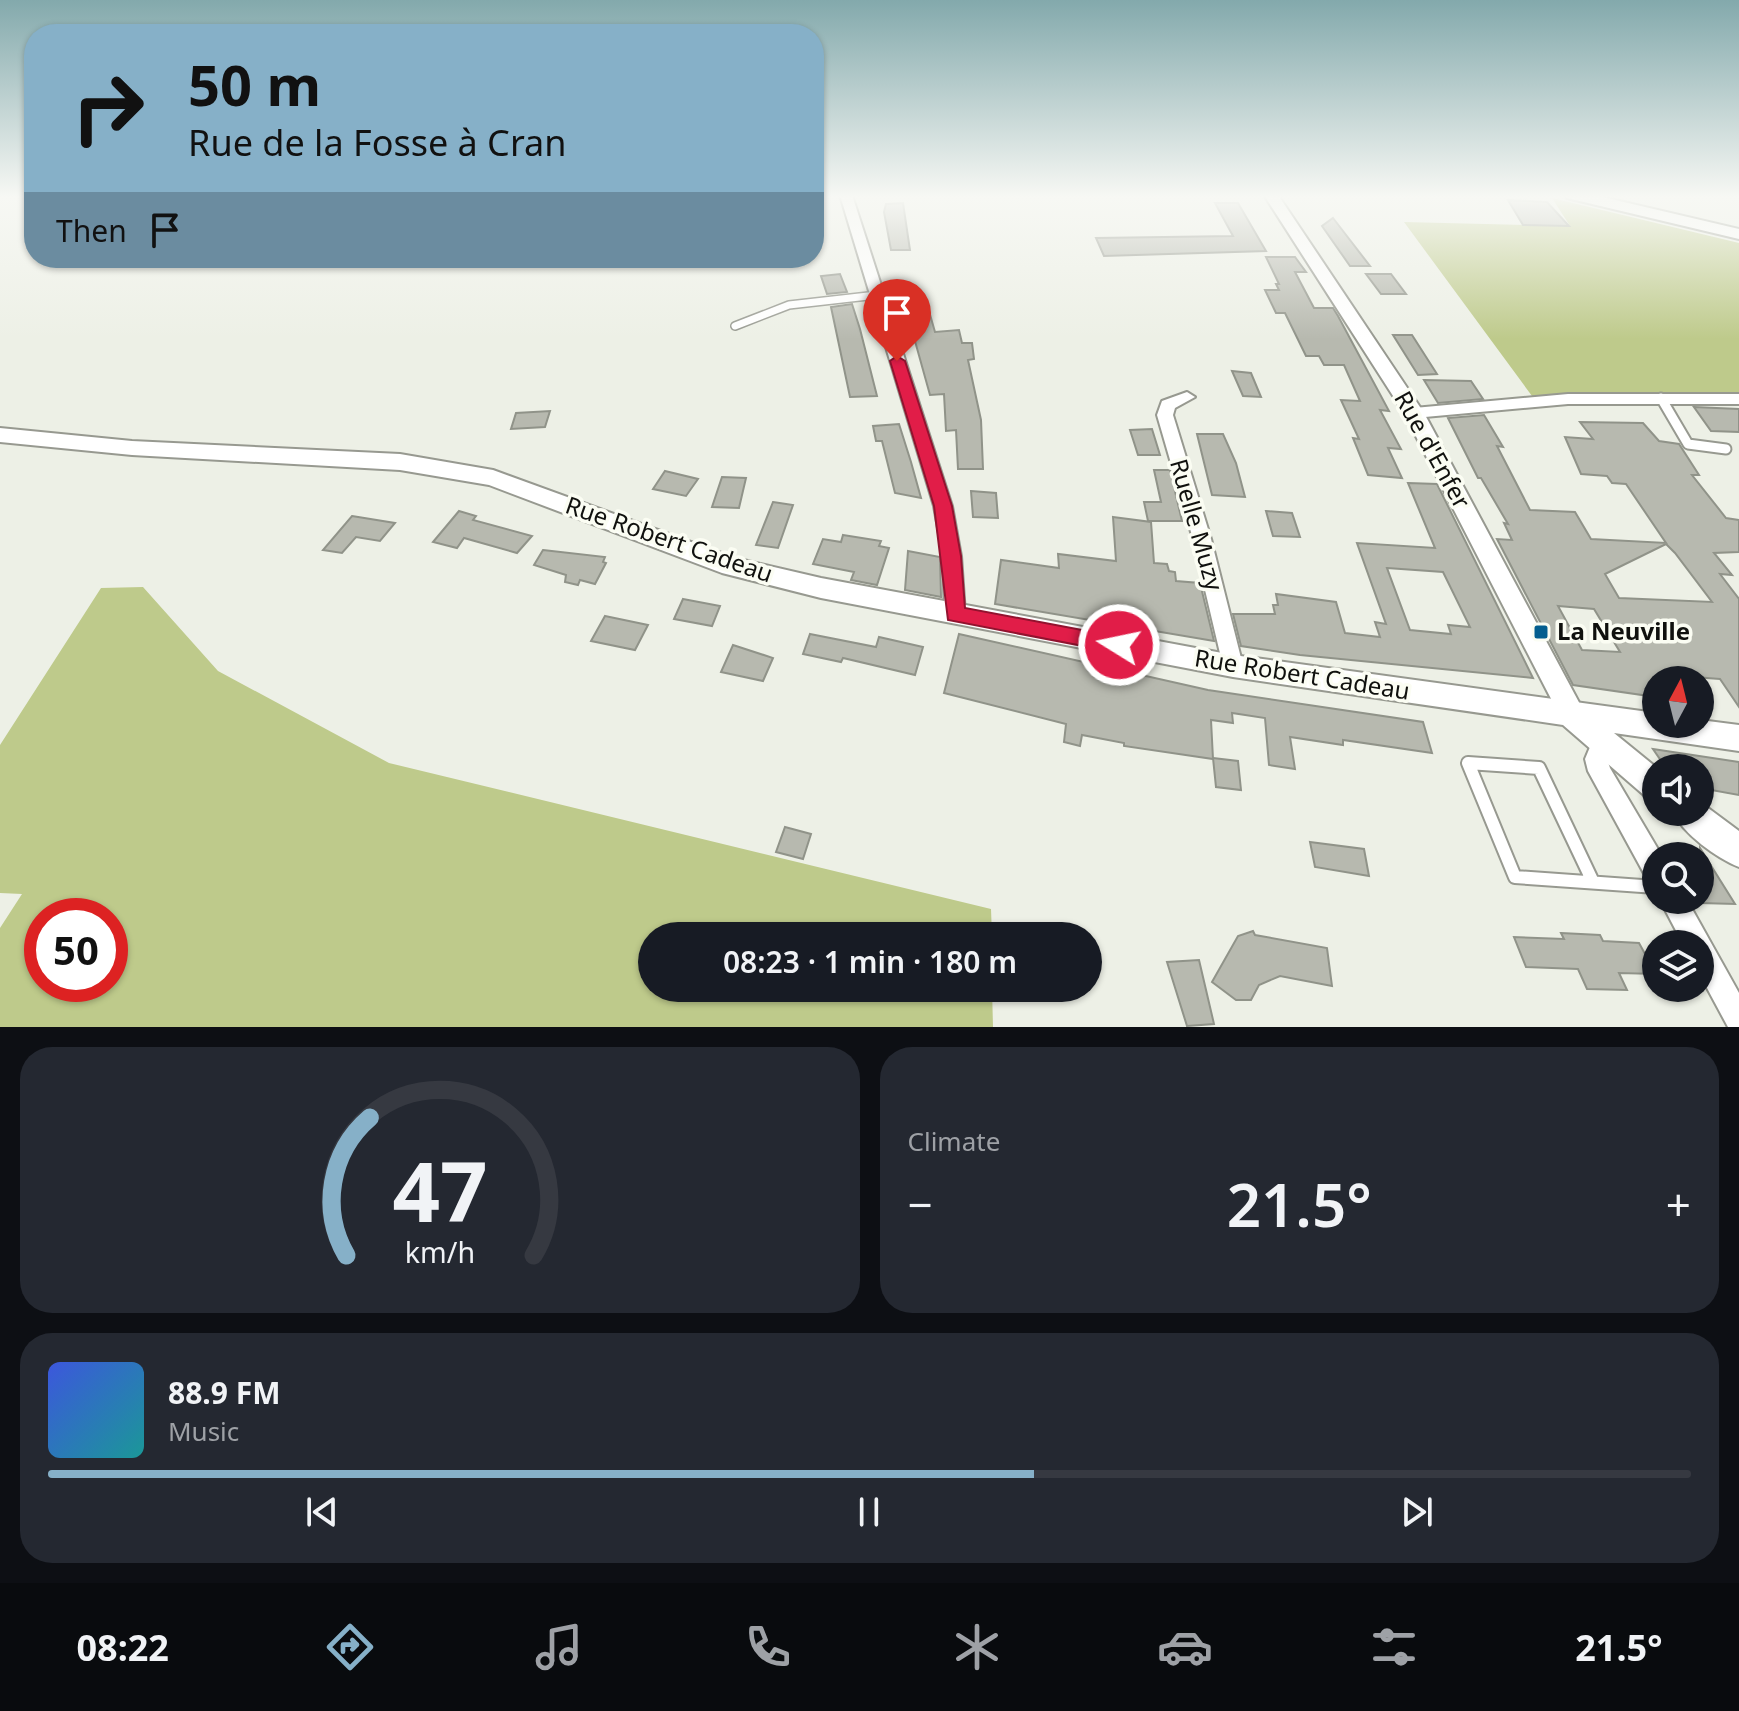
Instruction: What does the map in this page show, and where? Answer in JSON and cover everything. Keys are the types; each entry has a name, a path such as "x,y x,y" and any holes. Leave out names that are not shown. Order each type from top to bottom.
{"main road":[{"name":"Rue Robert Cadeau","path":"0,435 132,448 400,462 493,478 731,566 821,588 1233,666 1739,738"},
{"path":"1573,716 1642,774"},
{"path":"1707,826 1739,851"}],"street":[{"path":"861,243 943,506 952,556 955,614"},
{"name":"Rue d'Enfer","path":"1302,243 1414,413 1573,716"},
{"name":"Ruelle Muzy","path":"1187,397 1168,405 1165,415 1202,539 1233,666"},
{"path":"1414,413 1541,400 1739,399"},
{"path":"1603,742 1596,759 1599,771 1642,846"},
{"path":"1714,974 1739,1020"}],"lane":[{"path":"735,326 789,305 877,295"},
{"path":"1661,398 1688,444 1726,449"},
{"path":"1593,882 1539,768 1468,763 1515,877 1642,886"}],"green space":[{"path":"1419,243 1739,243 1739,395 1698,392 1532,396"},
{"path":"143,587 218,671 389,763 991,909 991,922 638,922 638,1002 992,1002 993,1027 0,1027 0,928 22,894 0,893 0,745 101,588"}],"building":[{"path":"890,243 909,243 910,250 891,250"},
{"path":"1098,243 1261,243 1266,251 1104,256"},
{"path":"1334,243 1352,243 1370,266 1350,266"},
{"path":"1266,257 1295,257 1306,272 1295,272 1314,308 1333,308 1338,316 1389,411 1380,410 1401,449 1388,448 1402,478 1368,475 1353,438 1359,439 1341,400 1360,401 1344,365 1324,365 1319,356 1306,356 1285,313 1276,313 1265,290 1279,290"},
{"path":"840,274 847,292 827,294 821,276"},
{"path":"1366,274 1391,274 1406,294 1381,294"},
{"path":"925,297 935,332 959,330 962,343 972,343 974,359 968,360 981,420 983,469 958,469 956,430 946,431 944,394 930,395 903,298"},
{"path":"852,304 877,396 850,397 831,307"},
{"path":"1393,335 1412,335 1437,374 1418,375"},
{"path":"1232,371 1251,373 1261,397 1243,396"},
{"path":"1424,380 1471,381 1483,399 1438,403"},
{"path":"1694,407 1739,409 1739,432 1711,431"},
{"path":"550,411 545,427 511,429 516,413"},
{"path":"1484,415 1503,447 1497,446 1530,510 1575,512 1591,539 1666,543 1626,484 1612,483 1607,476 1581,474 1565,437 1593,439 1580,422 1643,423 1659,441 1679,444 1699,475 1692,475 1726,518 1739,520 1739,552 1714,553 1732,575 1720,574 1739,599 1739,707 1720,679 1714,679 1714,666 1642,666 1642,695 1573,685 1497,539 1512,540 1504,523 1508,524 1481,478 1478,478 1448,418","holes":["1666,544 1712,602 1619,598 1605,574","1558,606 1594,609 1620,652 1582,650"]},
{"path":"899,424 921,498 895,493 882,441 876,441 873,426"},
{"path":"1152,429 1160,455 1138,455 1130,430"},
{"path":"1197,434 1223,434 1236,463 1245,497 1212,495"},
{"path":"1154,470 1170,470 1182,521 1148,521 1144,502 1161,502"},
{"path":"665,471 698,479 686,496 653,489"},
{"path":"722,477 746,478 739,508 712,507"},
{"path":"1408,483 1437,484 1533,678 1300,655 1241,646 1233,614 1275,614 1273,605 1278,605 1276,594 1336,602 1345,633 1380,637 1375,622 1386,624 1357,543 1435,548","holes":["1387,568 1443,572 1470,627 1448,625 1451,634 1410,630"]},
{"path":"971,491 996,493 998,518 973,517"},
{"path":"773,502 793,505 778,548 756,545"},
{"path":"459,511 476,516 473,520 532,536 517,553 464,538 457,548 433,542"},
{"path":"1266,511 1292,513 1300,537 1273,536"},
{"path":"352,516 395,523 380,541 356,537 342,553 323,550"},
{"path":"1113,517 1151,522 1154,563 1167,564 1169,571 1175,572 1176,581 1200,583 1214,641 995,604 1001,560 1059,568 1058,554 1116,561"},
{"path":"843,535 881,541 879,546 889,548 877,585 851,580 854,572 813,564 823,539 841,542"},
{"path":"543,550 605,557 603,562 606,563 595,584 580,580 578,585 565,582 566,575 534,565"},
{"path":"908,551 940,557 941,597 905,590"},
{"path":"683,599 720,606 712,626 674,619"},
{"path":"605,616 648,625 635,650 591,641"},
{"path":"810,634 876,647 879,637 923,647 915,675 843,658 841,662 803,654"},
{"path":"959,634 1208,690 1423,722 1432,753 1343,740 1343,745 1290,737 1295,769 1269,765 1265,718 1232,713 1233,723 1211,720 1213,759 1124,746 1124,743 1082,735 1080,746 1064,742 1066,724 944,693"},
{"path":"733,645 773,658 763,681 721,672"},
{"path":"1653,749 1686,754 1656,754"},
{"path":"1213,758 1238,761 1241,790 1216,787"},
{"path":"1714,758 1739,762 1739,795 1714,791"},
{"path":"785,827 811,834 803,859 776,852"},
{"path":"1310,842 1364,849 1369,876 1315,867"},
{"path":"1714,870 1735,904 1714,903"},
{"path":"1253,931 1255,935 1327,948 1332,986 1280,976 1259,985 1251,1000 1236,1000 1212,982 1238,936"},
{"path":"1561,933 1600,935 1603,941 1639,943 1642,948 1642,974 1619,973 1627,990 1587,989 1578,969 1526,967 1514,937 1564,939"},
{"path":"1199,960 1214,1024 1187,1026 1167,962"}],"place":[{"name":"La Neuville","path":"1541,632"}],"route":[{"path":"897,361 943,506 952,556 955,614 1119,645"}]}
